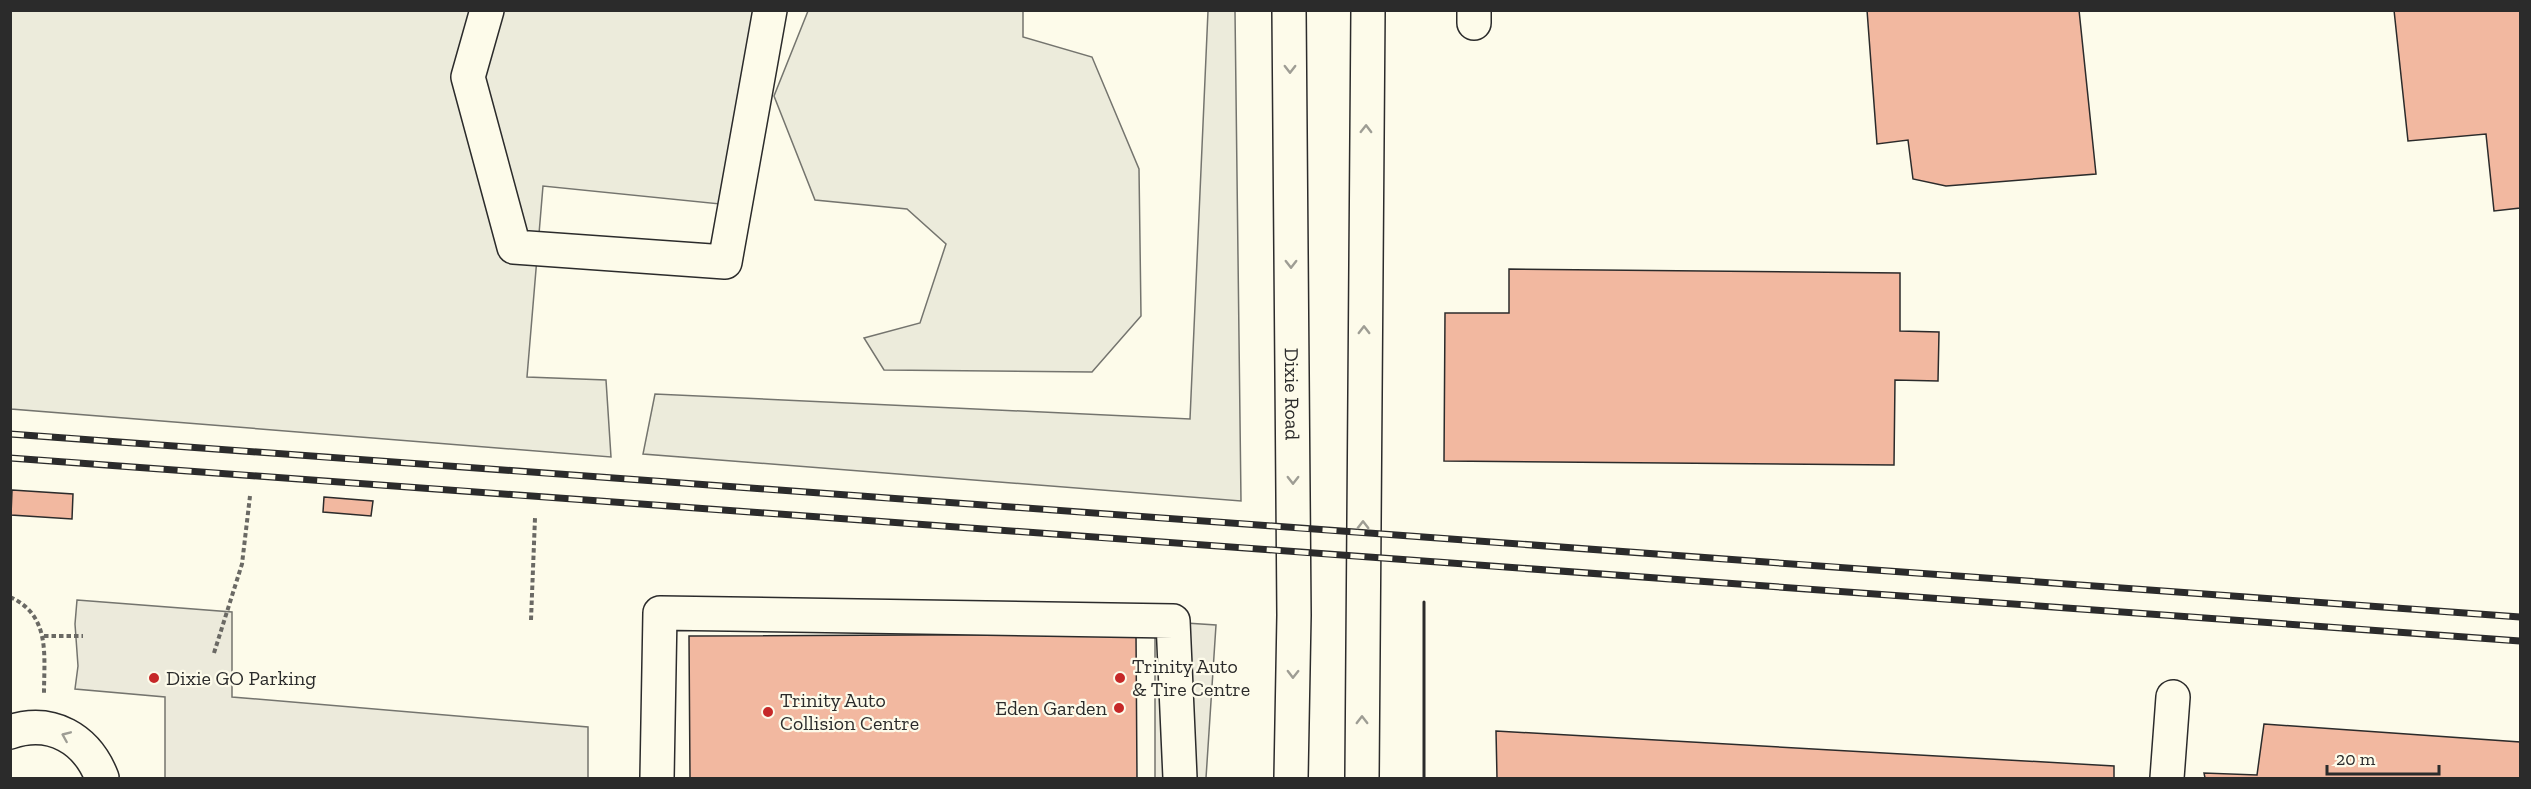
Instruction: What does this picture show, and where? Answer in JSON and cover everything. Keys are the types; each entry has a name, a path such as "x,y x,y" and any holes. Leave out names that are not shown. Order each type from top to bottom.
{"main road":[{"path":"487,10 468,77 514,247 725,262 770,10"},
{"name":"Dixie Road","path":"1289,10 1294,604 1292,778"},
{"path":"1362,778 1368,10"},
{"path":"657,778 660,613 1173,621 1180,778"},
{"path":"2167,778 2173,697"},
{"path":"10,732 44,726 75,739 96,763 102,778"}],"path":[{"path":"214,653 242,564 250,496"},
{"path":"531,620 535,518"},
{"path":"10,597 18,600 37,620 44,636 44,726"},
{"path":"44,636 83,636"}],"shaded area":[{"path":"10,11 754,11 720,204 543,186 527,377 606,380 611,457 11,409"},
{"path":"808,11 1023,11 1023,37 1092,57 1139,169 1141,316 1092,372 884,370 864,338 920,323 946,244 907,209 815,200 774,96"},
{"path":"1208,11 1235,11 1241,501 643,454 655,394 1190,419"},
{"name":"Dixie GO Parking","path":"77,600 232,612 232,697 588,727 588,778 165,778 165,697 75,689 78,666 75,624"},
{"path":"1155,621 1216,625 1206,778 1155,778"}],"building":[{"path":"1867,10 2079,10 2096,174 1946,186 1913,179 1908,140 1877,144"},
{"path":"2394,10 2520,10 2520,208 2494,211 2486,134 2408,141"},
{"path":"1509,269 1900,273 1900,331 1939,332 1938,381 1895,380 1894,465 1444,461 1445,313 1509,313"},
{"path":"12,490 73,494 72,519 11,515"},
{"path":"324,497 373,501 371,516 323,512"},
{"path":"1136,634 1137,778 690,778 689,636"},
{"path":"2264,724 2520,742 2520,778 2205,778 2204,773 2257,775"},
{"path":"1496,731 2114,766 2114,778 1497,778"}],"railway":[{"path":"10,434 2520,617"},
{"path":"10,458 2520,641"}],"wall":[{"path":"1424,602 1424,778"}],"place":[{"name":"Dixie GO Parking","path":"154,678"},
{"name":"Trinity Auto & Tire Centre","path":"1120,678"},
{"name":"Eden Garden","path":"1119,708"},
{"name":"Trinity Auto Collision Centre","path":"768,712"}]}
